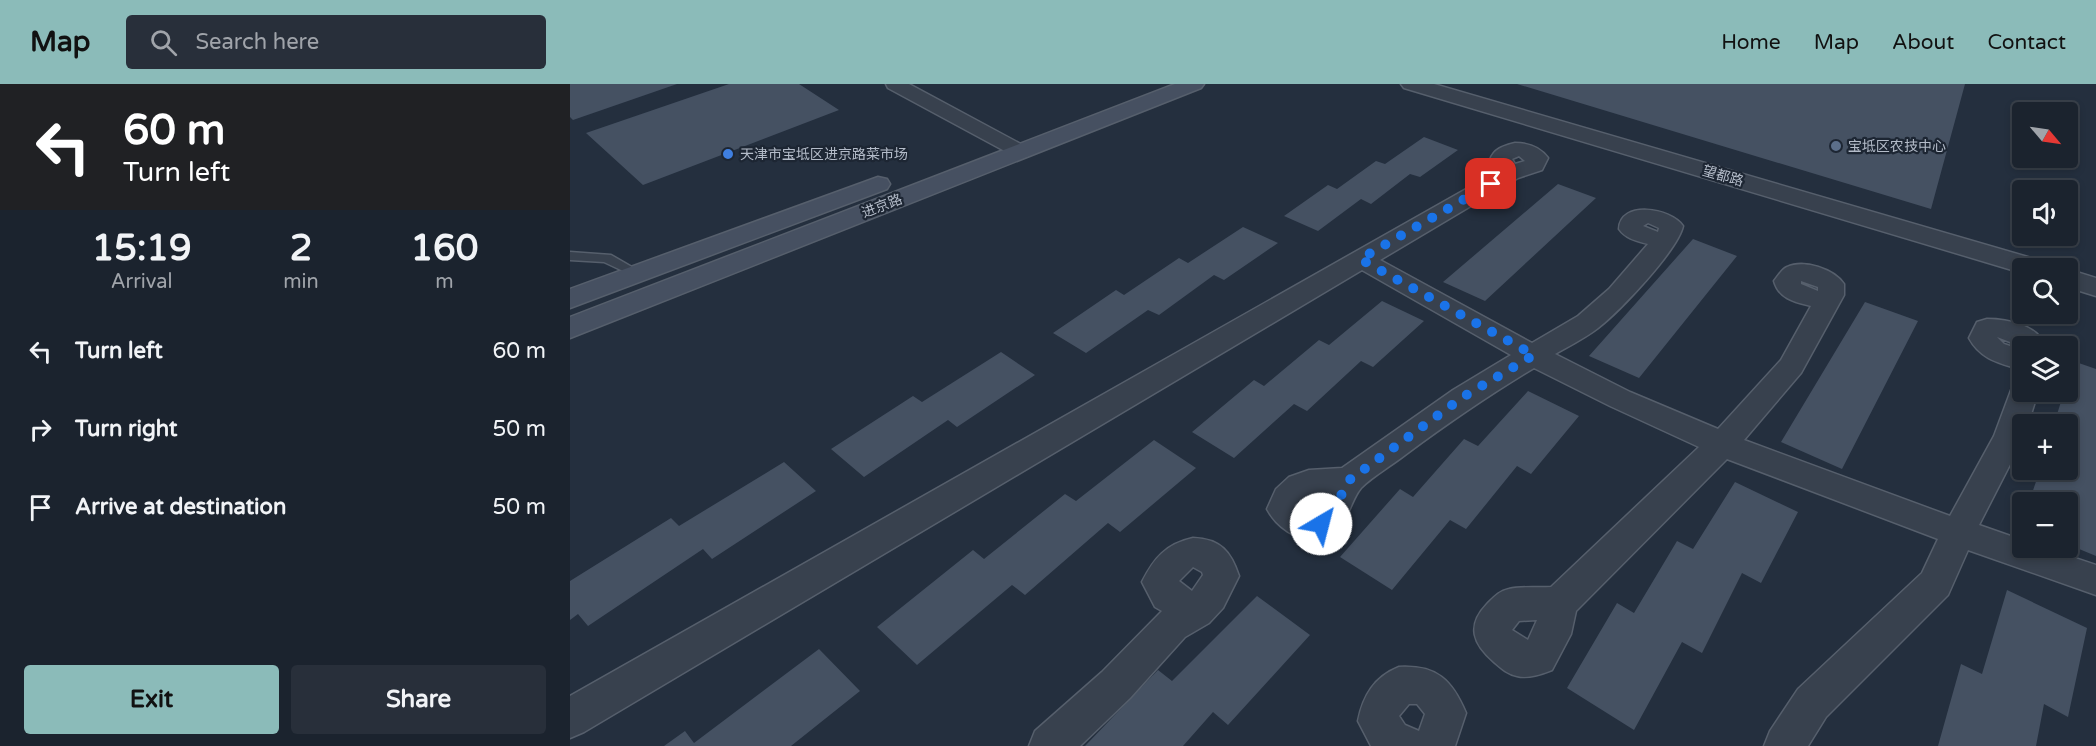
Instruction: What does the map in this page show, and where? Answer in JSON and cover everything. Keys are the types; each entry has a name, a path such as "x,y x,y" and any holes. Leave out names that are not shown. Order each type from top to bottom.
{"main road":[{"name":"进京路","path":"570,299 1143,84"},
{"name":"进京路","path":"570,328 1194,84"}],"street":[{"path":"895,84 1021,152"},
{"name":"望都路","path":"1411,84 2012,261"},
{"path":"570,718 1510,173"},
{"path":"1348,481 1463,397 1588,322 1618,295 1663,241"},
{"path":"1360,259 1534,355 1621,399 1765,461 2096,580"},
{"path":"2078,281 2096,286"},
{"path":"1559,603 1724,443 1791,366 1827,302"},
{"path":"2012,357 2001,354 1986,345 1983,338 1987,328 2000,328 2023,336"},
{"path":"1785,746 1812,703 1935,584 1958,532 2009,436 2020,402"},
{"path":"1050,746 1116,685 1172,625 1196,611"},
{"path":"1405,746 1391,739 1378,722 1381,706 1399,686 1418,684 1438,696 1446,714 1434,746"}],"lane":[{"path":"570,256 607,258 638,274"}],"building":[{"path":"570,84 677,84 573,120 570,117"},
{"path":"729,84 799,84 839,110 643,185 586,133"},
{"name":"宝坻区农技中心","path":"1517,84 1965,84 1931,209"},
{"path":"1424,137 1458,150 1420,177 1410,174 1371,204 1361,199 1318,231 1284,216 1328,185 1337,189 1376,161 1385,164"},
{"path":"1558,184 1596,198 1485,301 1443,282"},
{"path":"1243,227 1278,243 1224,280 1214,275 1159,315 1148,310 1086,353 1053,333 1116,290 1124,295 1179,258 1188,263"},
{"path":"1693,239 1737,256 1639,378 1589,356"},
{"path":"1382,301 1424,321 1373,367 1361,361 1307,411 1294,404 1234,458 1192,432 1254,380 1264,386 1319,340 1329,345"},
{"path":"1865,302 1918,321 1842,469 1781,442"},
{"path":"1001,352 1035,375 957,427 948,420 864,477 831,449 913,396 922,402"},
{"path":"2078,363 2096,369 2096,556 2078,549 2078,492 2032,492 2037,480 2078,480 2078,414 2057,414 2061,402 2078,402"},
{"path":"1528,391 1579,416 1531,474 1517,466 1466,529 1450,520 1392,590 1340,557 1400,489 1413,497 1464,439 1478,446"},
{"path":"1154,440 1196,468 1120,532 1108,523 1025,595 1012,585 917,665 877,627 973,550 984,559 1065,494 1076,501"},
{"path":"784,462 816,491 712,559 703,549 588,626 578,614 570,620 570,581 671,518 679,526"},
{"path":"1735,482 1798,512 1761,583 1742,573 1702,653 1682,642 1634,730 1567,688 1617,603 1634,613 1677,541 1693,549"},
{"path":"2007,590 2087,628 2068,717 2044,704 2036,746 1938,746 1961,664 1982,674"},
{"path":"1257,596 1310,635 1228,725 1213,712 1183,746 1085,746 1158,670 1172,681"},
{"path":"819,649 860,691 791,746 664,746 685,731 694,743"}],"place":[{"name":"宝坻区农技中心","path":"1836,146"},
{"name":"天津市宝坻区进京路菜市场","path":"728,154"}],"route":[{"path":"1321,524 1336,506 1348,481 1463,397 1534,355 1360,259 1491,184"}]}
